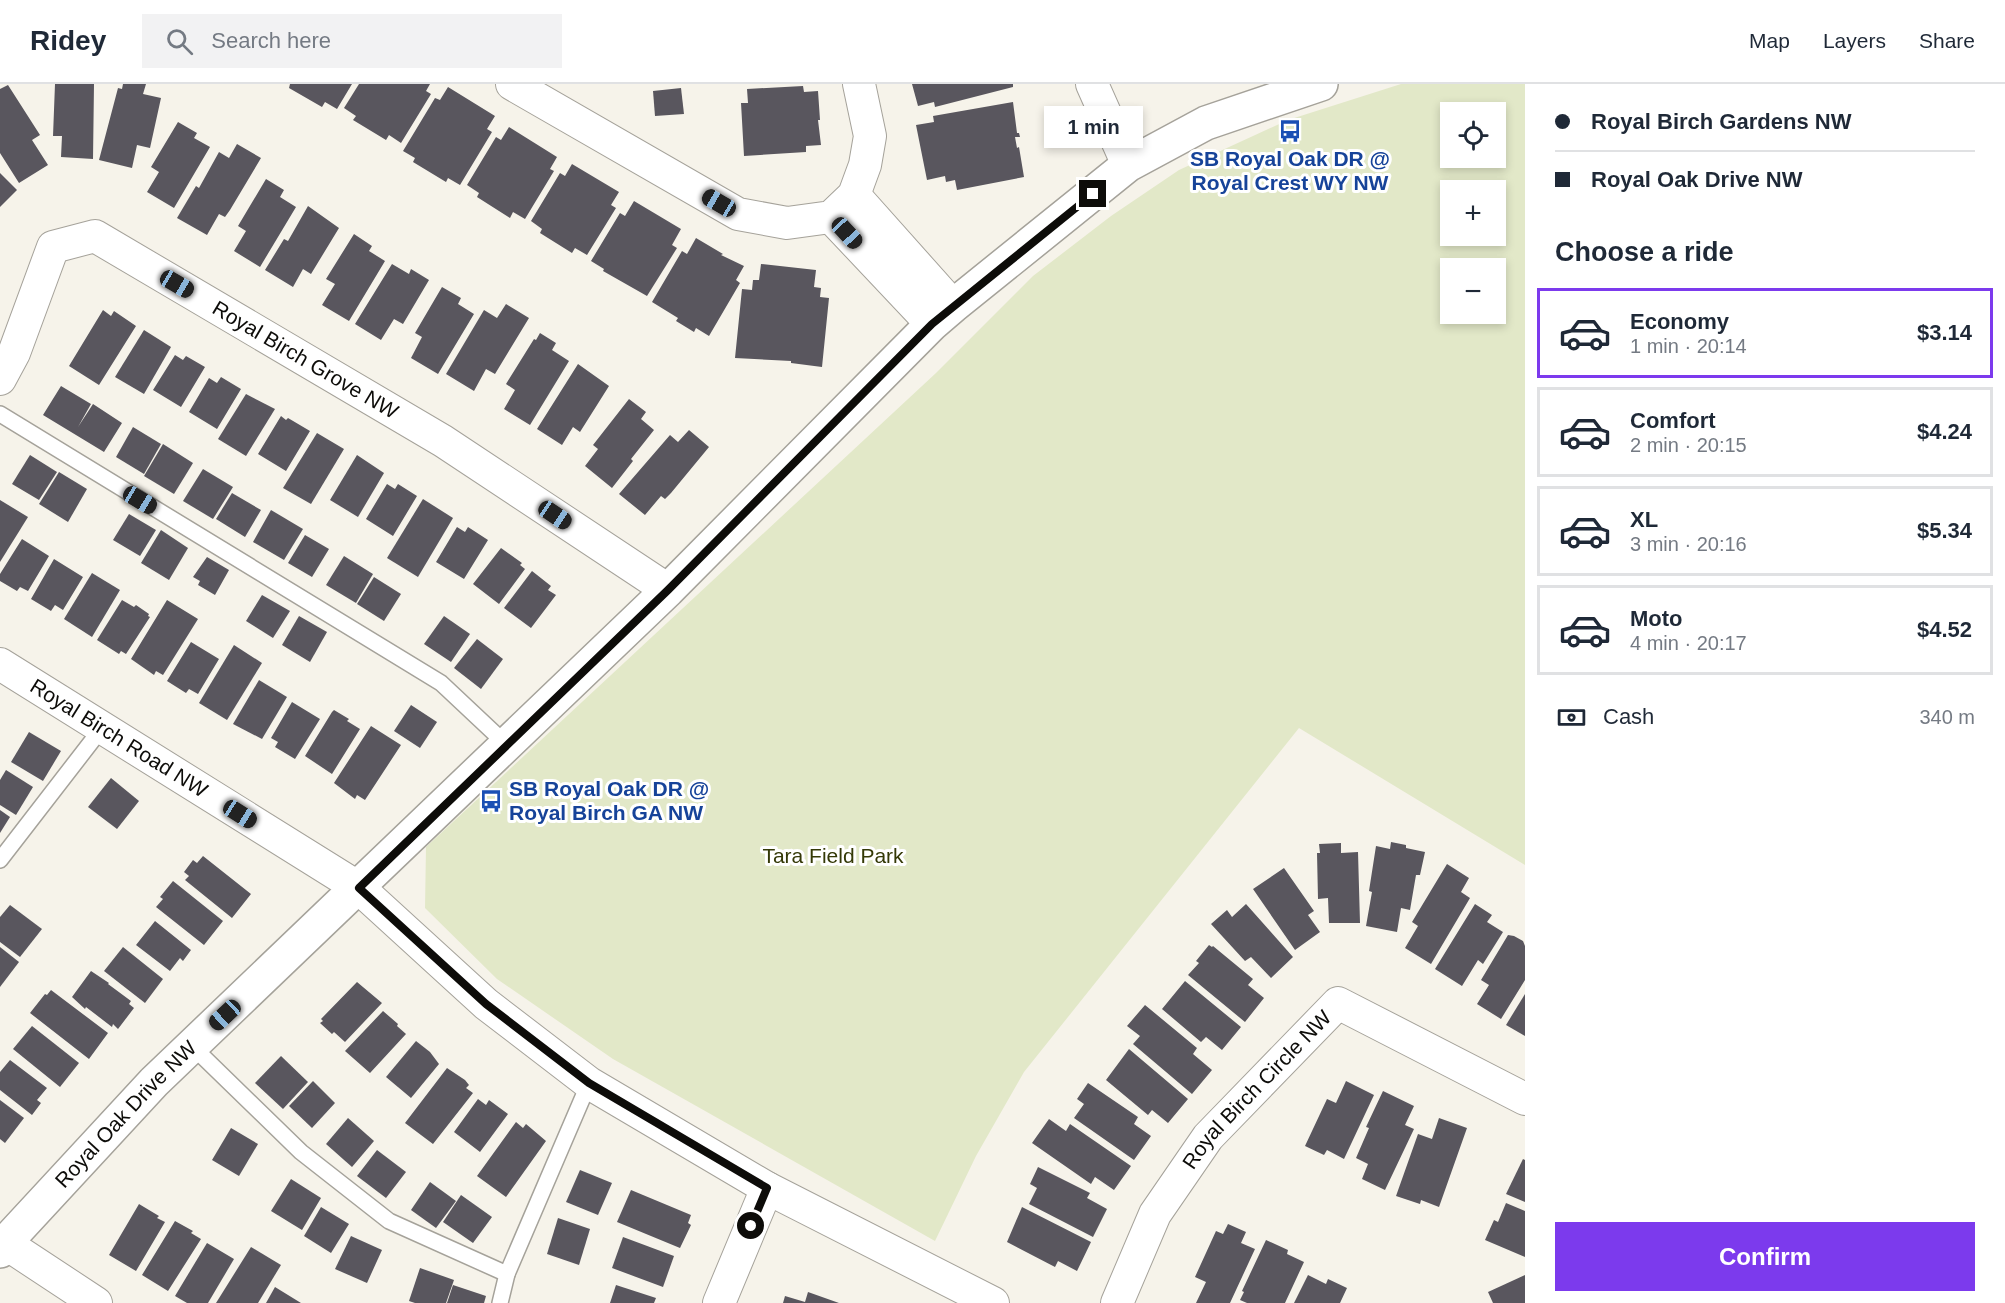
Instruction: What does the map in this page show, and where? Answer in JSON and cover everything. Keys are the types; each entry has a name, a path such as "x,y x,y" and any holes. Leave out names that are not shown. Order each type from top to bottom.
{"street":[{"path":"520,87 738,214 787,223 831,217 854,195 865,165 870,136 859,84"},
{"path":"1092,84 1128,165"},
{"name":"Royal Oak Drive NW","path":"3,1247 154,1082 668,590 943,315 1128,165 1206,123 1321,84"},
{"path":"854,195 943,315"},
{"path":"831,217 943,315"},
{"name":"Royal Birch Grove NW","path":"0,379 14,353 54,247 95,236 443,441 668,590"},
{"name":"Royal Birch Road NW","path":"0,664 359,888 486,1004 589,1083 767,1188 993,1303"},
{"name":"Royal Birch Circle NW","path":"1117,1303 1155,1214 1208,1137 1338,1003 1525,1099"},
{"path":"719,1303 767,1188"},
{"path":"3,1247 96,1303"}],"lane":[{"path":"0,414 441,683 507,746"},
{"path":"0,860 102,728"},
{"path":"192,1046 301,1152 389,1221 507,1274"},
{"path":"500,1303 507,1274 589,1083"}],"green space":[{"name":"Tara Field Park","path":"1401,84 1525,84 1525,865 1299,728 1024,1072 976,1156 935,1241 613,1059 497,979 425,908 426,847 936,373 1033,276 1111,216 1179,170 1288,120"}],"building":[{"path":"55,84 94,84 93,159 61,157 62,136 53,136"},
{"path":"123,84 146,84 143,94 161,98 150,148 137,145 132,168 99,160 118,88 122,89"},
{"path":"290,84 352,84 337,109 325,102 322,107 289,88"},
{"path":"359,84 430,84 426,91 431,94 401,143 389,135 386,140 353,120 356,116 344,108"},
{"path":"912,84 1013,84 1013,87 935,107 934,102 918,106"},
{"path":"8,85 40,135 32,140 48,165 19,183 0,153 0,89"},
{"path":"803,86 804,92 818,91 821,145 806,146 806,152 744,156 741,103 748,103 747,89"},
{"path":"448,87 495,116 487,129 492,132 460,185 448,178 446,182 413,162 415,158 403,151 435,98 440,100"},
{"path":"681,88 684,114 655,116 653,91"},
{"path":"1013,102 1017,133 1020,137 1015,137 1024,177 957,190 955,180 946,182 945,176 927,180 916,125 934,122 933,116"},
{"path":"178,122 197,133 194,138 210,147 174,208 147,192 159,172 151,167"},
{"path":"509,127 557,157 550,169 554,171 525,219 513,212 510,218 477,197 479,193 467,185 496,137 501,140"},
{"path":"237,144 261,158 230,210 225,217 219,214 207,235 177,218 196,186 199,188 219,152 229,158"},
{"path":"572,164 619,192 611,205 616,208 587,255 575,248 572,253 540,233 542,229 531,221 560,173 565,176"},
{"path":"0,173 17,190 0,207"},
{"path":"266,179 284,190 280,197 296,207 260,267 234,251 246,231 238,226"},
{"path":"634,201 681,229 672,245 677,248 647,296 603,271 604,269 591,261 620,213 625,216"},
{"path":"308,206 339,228 311,274 303,269 293,287 265,270 284,239 288,241"},
{"path":"354,234 372,246 369,251 385,261 349,321 322,305 335,284 326,279"},
{"path":"696,238 723,254 721,255 744,266 736,280 740,283 709,336 696,328 694,332 676,321 678,318 652,302 682,251 687,254"},
{"path":"392,264 409,274 411,269 429,280 403,324 394,319 381,340 355,324"},
{"path":"761,264 816,270 814,287 821,288 820,297 829,298 822,367 791,363 791,361 735,358 742,289 752,290 753,280 759,280"},
{"path":"442,287 461,298 458,304 474,314 438,374 411,358 422,337 415,333"},
{"path":"506,304 529,318 495,374 486,369 474,391 446,374 484,310 497,318"},
{"path":"103,310 111,316 114,311 136,326 99,385 69,366"},
{"path":"144,330 171,347 144,394 115,377"},
{"path":"540,333 556,343 552,350 569,361 530,425 504,409 515,390 506,384"},
{"path":"175,355 183,360 186,356 205,367 181,407 153,390"},
{"path":"578,364 609,386 580,432 573,427 562,445 537,429"},
{"path":"221,377 241,389 217,429 189,412 209,378 217,383"},
{"path":"61,386 91,404 78,427 93,404 122,423 104,452 43,415"},
{"path":"246,394 275,409 246,456 218,439"},
{"path":"629,399 646,412 641,419 654,430 612,488 585,466 598,449 593,445"},
{"path":"281,416 310,431 286,471 258,454"},
{"path":"133,427 161,444 144,474 116,457"},
{"path":"689,430 709,447 671,493 665,499 661,496 645,515 619,494 670,435 678,442"},
{"path":"317,433 344,449 311,504 283,488"},
{"path":"163,444 193,463 174,494 144,476"},
{"path":"30,455 57,472 39,500 12,484"},
{"path":"357,455 384,473 358,517 330,500"},
{"path":"203,469 233,487 213,519 183,501"},
{"path":"59,472 87,489 68,522 39,504"},
{"path":"387,484 395,489 398,484 417,496 393,536 366,519"},
{"path":"232,493 261,510 245,537 216,519"},
{"path":"423,499 453,518 418,577 387,558"},
{"path":"0,500 28,517 0,562"},
{"path":"271,510 303,529 284,560 253,542"},
{"path":"129,514 156,530 140,556 113,540"},
{"path":"457,527 465,532 468,527 488,540 464,579 436,562"},
{"path":"161,530 188,548 169,580 141,563"},
{"path":"305,535 329,549 312,577 288,563"},
{"path":"22,539 49,556 28,591 20,587 17,591 0,581 0,574"},
{"path":"501,548 522,563 520,565 525,569 499,604 473,584"},
{"path":"344,556 373,574 356,603 326,585"},
{"path":"207,557 229,570 215,595 198,585 200,581 193,577"},
{"path":"54,559 83,577 63,610 55,605 51,611 31,599"},
{"path":"532,571 551,586 548,590 556,595 531,628 504,608"},
{"path":"92,573 120,590 92,637 64,619"},
{"path":"374,577 401,594 384,621 357,604"},
{"path":"262,595 290,611 273,638 246,621"},
{"path":"122,600 134,607 136,605 150,617 126,654 121,651 119,654 97,640"},
{"path":"167,600 198,619 163,675 156,671 154,675 131,659"},
{"path":"299,616 327,632 310,662 282,645"},
{"path":"444,616 470,634 451,662 424,644"},
{"path":"477,639 503,659 481,689 454,668"},
{"path":"191,642 219,659 198,694 189,689 186,693 167,681"},
{"path":"234,645 262,663 227,720 199,703"},
{"path":"259,680 287,697 262,739 233,724"},
{"path":"292,702 320,719 295,759 275,747 278,742 271,738"},
{"path":"411,705 437,722 420,748 394,731"},
{"path":"334,710 360,729 332,774 305,756"},
{"path":"371,726 401,745 365,800 357,795 355,799 334,783"},
{"path":"29,732 61,751 43,781 11,762"},
{"path":"6,770 33,787 16,815 0,805 0,780"},
{"path":"111,778 139,801 117,829 88,807"},
{"path":"0,810 10,817 0,833"},
{"path":"1391,842 1425,852 1420,875 1416,875 1410,910 1401,908 1397,932 1366,926 1376,846 1390,849"},
{"path":"1341,843 1341,853 1358,852 1360,923 1329,923 1328,898 1318,899 1317,853 1320,853 1319,844"},
{"path":"203,856 251,894 232,918 185,880 189,876 184,872 193,860 197,863"},
{"path":"1447,864 1469,878 1461,892 1470,898 1431,964 1405,948 1418,926 1412,922"},
{"path":"1284,868 1314,911 1308,915 1320,932 1295,950 1253,889"},
{"path":"173,881 223,921 204,945 156,907 163,899 160,897"},
{"path":"1246,904 1293,957 1271,978 1251,957 1245,961 1211,924 1227,910 1232,917"},
{"path":"1475,904 1492,915 1487,922 1503,932 1483,964 1478,960 1462,986 1435,969"},
{"path":"10,905 42,929 20,957 0,942 0,917"},
{"path":"155,921 191,950 183,961 180,958 170,971 136,945"},
{"path":"1508,935 1523,941 1525,946 1525,980 1501,1019 1477,1004 1489,985 1481,980"},
{"path":"1209,945 1253,979 1248,985 1264,998 1245,1022 1188,975 1199,963 1196,961"},
{"path":"0,947 19,962 0,987"},
{"path":"123,947 163,979 145,1003 104,971"},
{"path":"91,971 131,1001 129,1004 134,1008 118,1029 86,1007 85,1009 72,997"},
{"path":"1185,981 1241,1027 1222,1050 1206,1037 1201,1042 1162,1009"},
{"path":"357,982 382,1003 345,1042 320,1023 323,1021 321,1019"},
{"path":"51,990 108,1033 89,1059 30,1013"},
{"path":"1525,994 1525,1036 1506,1025"},
{"path":"1145,1005 1197,1048 1193,1054 1212,1070 1192,1094 1133,1044 1140,1036 1127,1026"},
{"path":"383,1011 406,1034 370,1073 345,1051"},
{"path":"32,1026 79,1063 60,1087 13,1049"},
{"path":"416,1041 430,1052 439,1064 411,1098 386,1077"},
{"path":"1129,1049 1188,1099 1168,1123 1152,1110 1148,1115 1106,1080"},
{"path":"281,1056 308,1082 283,1109 255,1083"},
{"path":"10,1060 47,1088 37,1100 41,1103 32,1115 0,1090 0,1072"},
{"path":"447,1068 465,1080 469,1085 466,1088 473,1093 433,1144 405,1123"},
{"path":"313,1081 335,1103 312,1128 289,1106"},
{"path":"1346,1081 1374,1095 1344,1159 1327,1150 1324,1155 1305,1146 1327,1099 1336,1103"},
{"path":"1088,1083 1138,1117 1134,1124 1151,1136 1134,1160 1074,1118 1084,1104 1077,1099"},
{"path":"1383,1091 1414,1106 1405,1125 1414,1129 1385,1190 1362,1179 1368,1164 1356,1158 1369,1128 1366,1127"},
{"path":"478,1099 486,1105 489,1100 508,1114 480,1152 454,1132"},
{"path":"0,1100 24,1118 5,1143 0,1139"},
{"path":"348,1118 374,1141 352,1167 326,1144"},
{"path":"1439,1118 1467,1128 1439,1207 1421,1200 1420,1204 1396,1196 1418,1134 1432,1139"},
{"path":"1049,1119 1066,1131 1070,1124 1131,1166 1114,1190 1095,1177 1091,1184 1032,1143"},
{"path":"516,1122 523,1128 526,1124 546,1141 506,1197 477,1176"},
{"path":"231,1128 258,1144 239,1176 212,1160"},
{"path":"377,1150 406,1172 386,1198 357,1176"},
{"path":"1523,1159 1525,1160 1525,1202 1506,1194"},
{"path":"1038,1167 1090,1193 1087,1198 1107,1209 1093,1237 1029,1204 1037,1188 1030,1184"},
{"path":"580,1170 612,1183 598,1215 566,1202"},
{"path":"291,1179 321,1198 302,1230 271,1211"},
{"path":"430,1182 456,1201 436,1228 411,1210"},
{"path":"631,1190 691,1215 688,1223 691,1225 680,1248 617,1222"},
{"path":"461,1195 492,1217 473,1243 443,1222"},
{"path":"1506,1203 1525,1211 1525,1257 1485,1240 1494,1220 1498,1222"},
{"path":"139,1204 165,1222 136,1271 109,1255"},
{"path":"321,1207 349,1224 331,1253 304,1236"},
{"path":"1022,1207 1091,1242 1077,1271 1058,1261 1055,1267 1007,1242"},
{"path":"558,1218 590,1229 579,1265 547,1254"},
{"path":"175,1221 193,1231 191,1233 201,1239 168,1291 142,1275"},
{"path":"1228,1224 1246,1232 1241,1243 1255,1249 1230,1303 1196,1303 1206,1282 1195,1277 1216,1231 1223,1234"},
{"path":"351,1236 382,1250 367,1283 335,1269"},
{"path":"623,1237 674,1256 663,1287 612,1268"},
{"path":"1266,1240 1288,1250 1287,1254 1304,1262 1285,1303 1247,1303 1240,1300 1244,1292 1242,1291"},
{"path":"207,1243 234,1259 208,1303 187,1303 175,1296"},
{"path":"251,1247 281,1265 258,1303 216,1303"},
{"path":"420,1268 454,1280 446,1303 409,1301"},
{"path":"1308,1275 1326,1284 1328,1279 1347,1288 1340,1303 1294,1303"},
{"path":"1525,1275 1525,1303 1493,1303 1488,1292"},
{"path":"453,1285 486,1296 484,1303 447,1303"},
{"path":"616,1285 656,1298 654,1303 610,1303"},
{"path":"275,1287 301,1303 266,1303"},
{"path":"808,1292 839,1303 783,1303 785,1296 805,1302"}],"place":[{"name":"SB Royal Oak DR @ Royal Crest WY NW","path":"1290,131"},
{"name":"SB Royal Oak DR @ Royal Birch GA NW","path":"491,801"}],"route":[{"path":"751,1226 767,1188 589,1083 486,1004 359,888 668,590 932,324 1093,194"}]}
